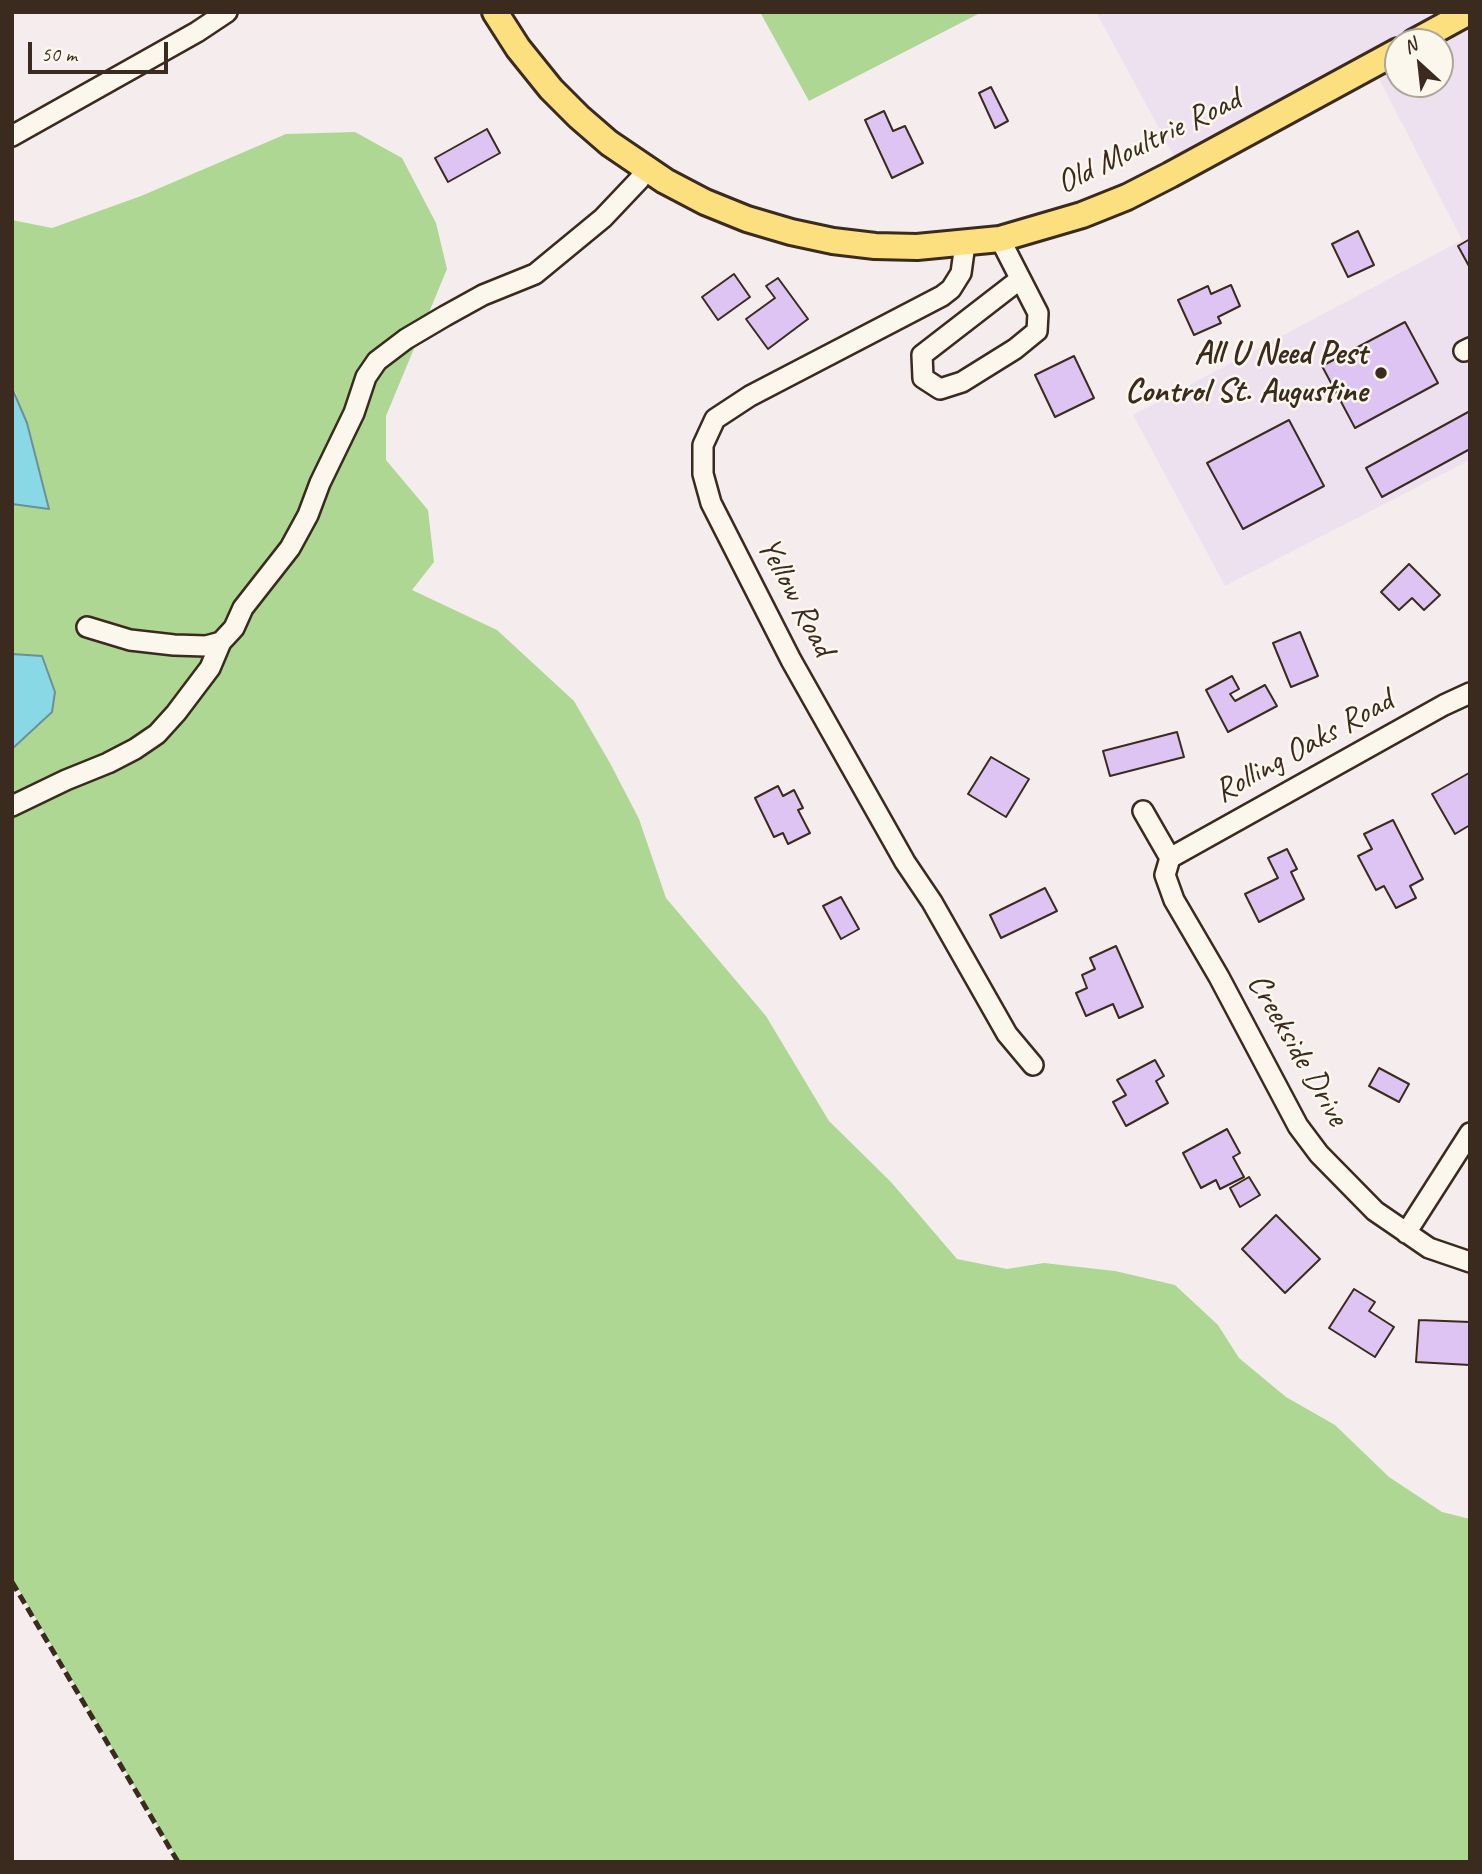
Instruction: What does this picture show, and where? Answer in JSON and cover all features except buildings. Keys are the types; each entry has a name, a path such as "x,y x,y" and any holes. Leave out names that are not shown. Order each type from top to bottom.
{"main road":[{"name":"Old Moultrie Road","path":"495,12 517,48 551,89 609,143 645,169 705,202 747,219 791,232 875,246 917,247 1000,239 1082,215 1127,197 1384,59"},
{"path":"1440,28 1469,12"}],"street":[{"path":"12,136 186,39 227,12"},
{"path":"12,806 108,763 157,734 176,713 210,668 221,642 234,628 243,608 290,548 308,516 320,482 354,413 366,377 377,361 406,339 483,295 535,274 603,218 639,180 645,169"},
{"path":"1000,239 1038,313 1037,331 1015,349 962,382 940,389 923,378 922,355 1019,280"},
{"name":"Yellow Road","path":"965,244 961,273 951,289 942,296 750,396 715,419 703,445 703,474 711,503 791,660 905,862 932,902 1007,1034 1033,1065"},
{"path":"87,627 130,640 174,645 206,646 221,642"},
{"name":"Rolling Oaks Road","path":"1170,858 1444,705 1470,694"},
{"name":"Creekside Drive","path":"1143,811 1170,858 1165,875 1174,900 1219,977 1298,1126 1345,1182 1375,1211 1429,1248 1470,1262"},
{"path":"1406,1233 1470,1133"}],"shaded area":[{"path":"1096,12 1445,12 1415,28 1384,28 1384,45 1175,158"},
{"path":"1470,24 1470,460 1225,586 1133,415 1462,240 1389,98 1454,98 1454,33"},
{"path":"1384,71 1384,89 1377,75"}],"green space":[{"path":"760,12 982,12 809,101"},
{"path":"355,132 402,158 436,223 447,269 386,416 386,460 428,510 434,562 412,590 497,630 574,701 639,819 666,898 766,1016 829,1121 891,1182 957,1259 1007,1269 1044,1263 1115,1271 1175,1285 1218,1325 1239,1358 1286,1397 1335,1425 1389,1477 1442,1512 1470,1519 1470,1862 179,1862 12,1578 12,749 52,712 42,656 12,654 12,504 48,509 16,393 12,388 12,220 52,228 141,196 286,134"}],"water":[{"path":"12,388 27,423 49,509 12,504"},
{"path":"12,654 42,656 55,692 52,712 12,749"}],"railway":[{"path":"12,1582 178,1862"}],"place":[{"name":"All U Need Pest Control St. Augustine","path":"1381,373"}]}
